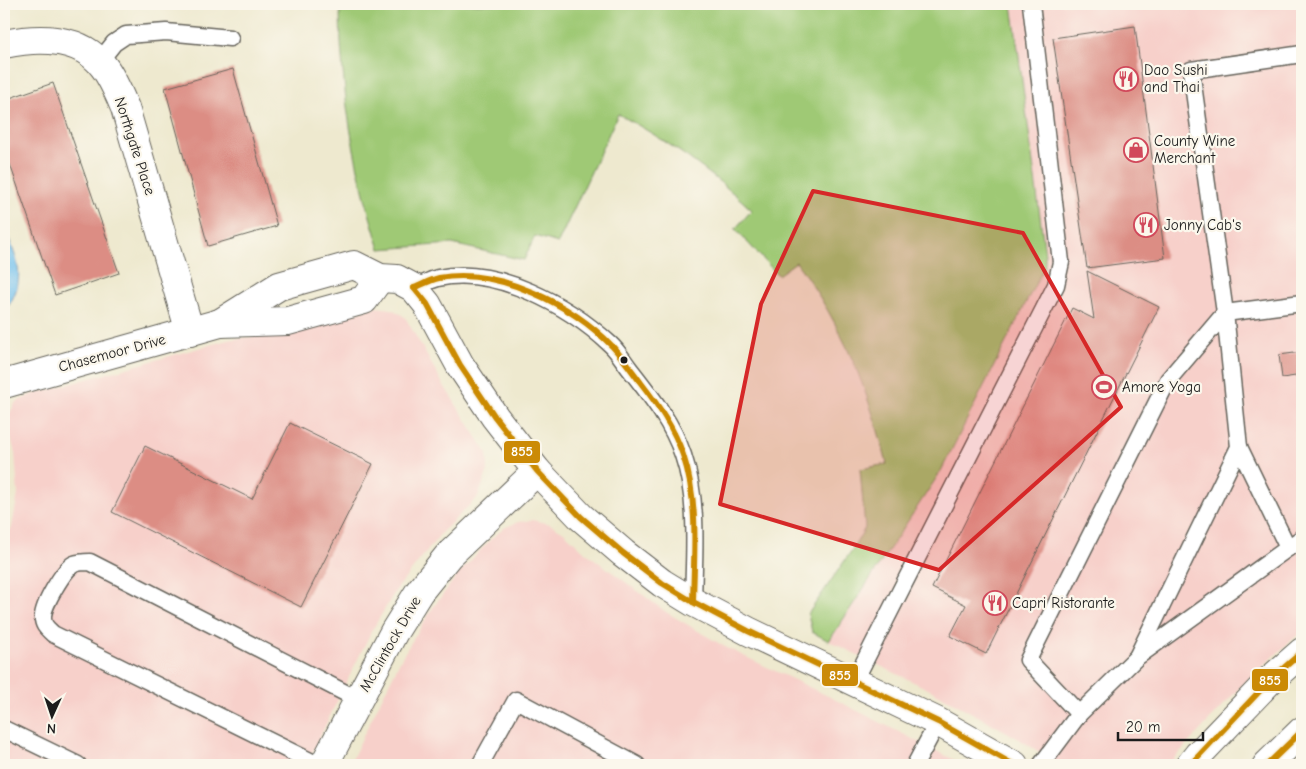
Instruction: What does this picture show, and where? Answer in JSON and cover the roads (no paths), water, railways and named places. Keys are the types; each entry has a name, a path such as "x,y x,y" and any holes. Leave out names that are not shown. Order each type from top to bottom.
{"street":[{"name":"Northgate Place","path":"4,44 46,39 68,43 86,51 103,66 125,108 190,332"},
{"name":"Chasemoor Drive","path":"4,384 220,323 288,321 364,300 380,278 354,265 279,286 220,323"},
{"path":"380,278 398,279 414,288 427,304 460,365 495,417 537,471 581,517 662,583 693,602 748,630 938,722 1014,765"},
{"name":"McClintock Drive","path":"324,765 394,632 425,585 448,556 537,471"},
{"path":"1190,765 1270,680 1302,652"},
{"path":"1267,765 1302,731"}],"lane":[{"path":"854,682 1056,285 1061,262 1031,4"},
{"path":"99,62 114,43 126,35 166,32 230,38"},
{"path":"1288,548 1239,447 1225,313 1191,70 1302,54"},
{"path":"414,288 438,278 460,276 489,278 526,290 566,310 611,344 661,411 671,427 683,454 695,511 693,602"},
{"path":"1079,714 1028,660 1168,380 1225,313 1302,302"},
{"path":"1137,657 1239,447"},
{"path":"1041,765 1079,714 1137,657 1302,538"},
{"path":"318,765 53,634 44,625 42,615 66,570 76,563 90,562 359,700"},
{"path":"480,765 516,700 637,765"},
{"path":"915,765 938,722"},
{"path":"4,729 78,765"}],"water":[{"path":"4,226 15,256 19,275 15,294 9,305 4,307"}],"place":[{"name":"Dao Sushi and Thai","path":"1126,79"},
{"name":"County Wine Merchant","path":"1136,150"},
{"name":"Jonny Cab's","path":"1146,225"},
{"name":"Amore Yoga","path":"1104,387"},
{"name":"Capri Ristorante","path":"995,603"}]}
